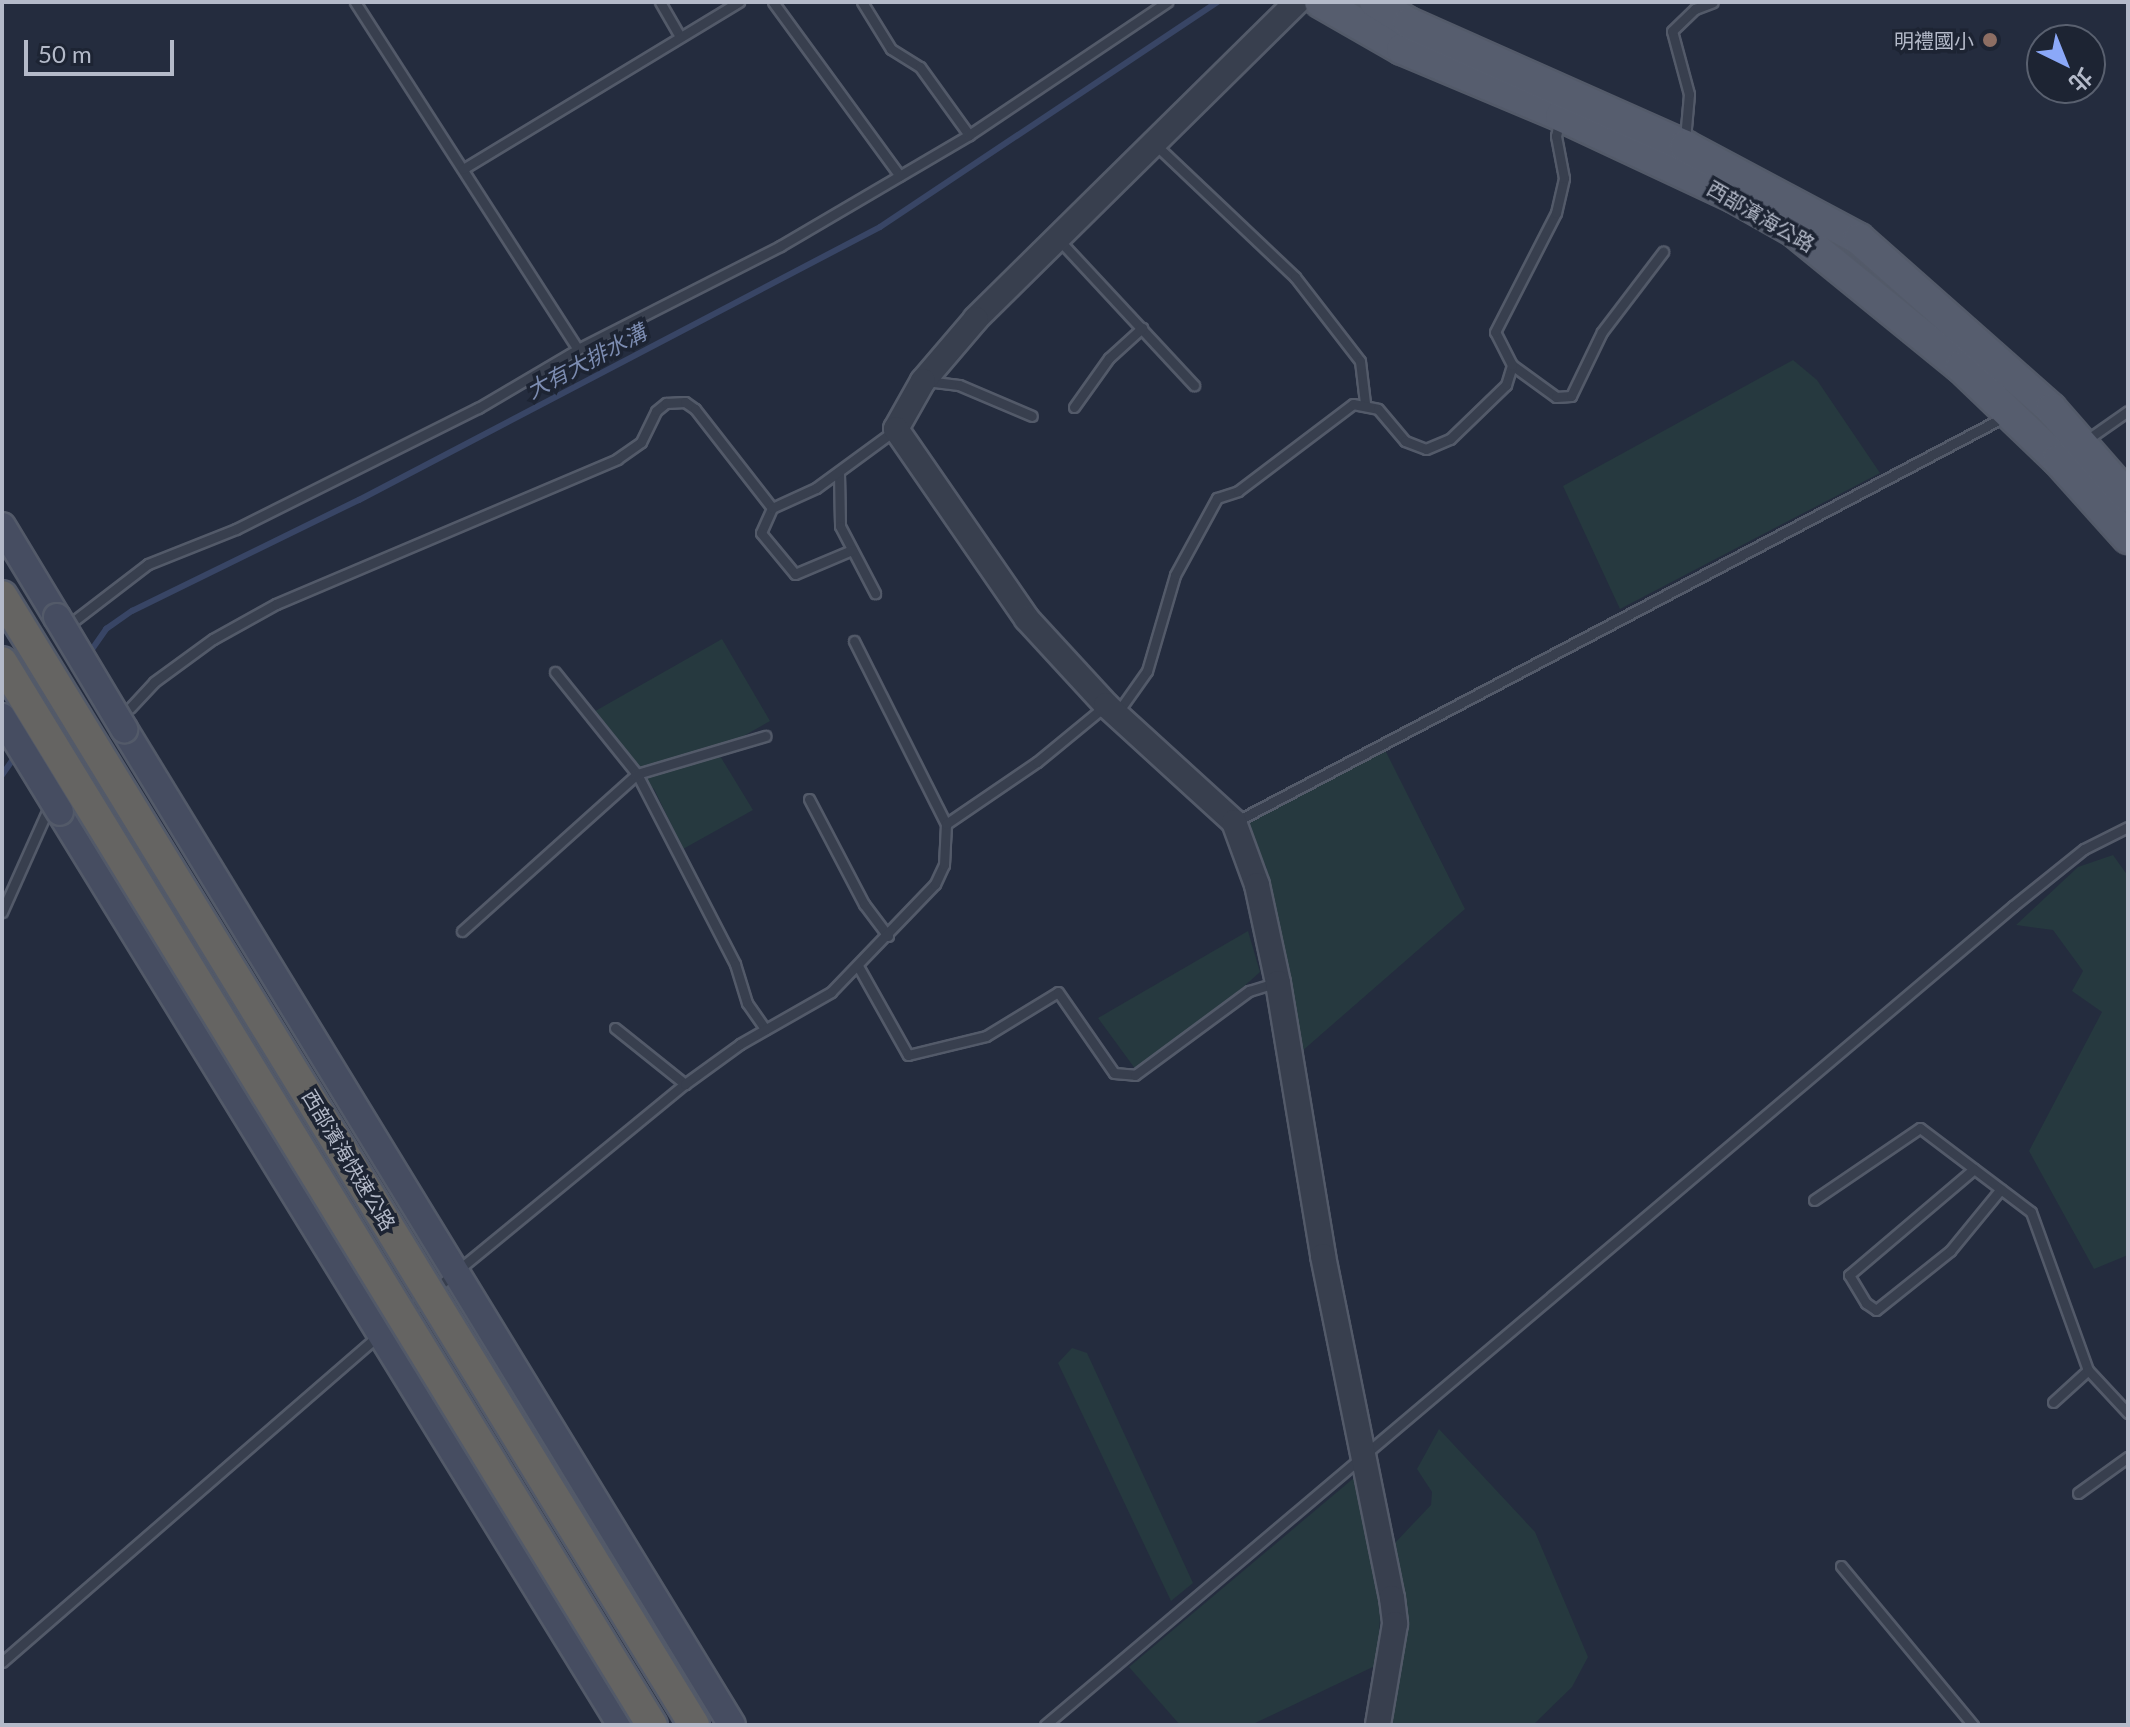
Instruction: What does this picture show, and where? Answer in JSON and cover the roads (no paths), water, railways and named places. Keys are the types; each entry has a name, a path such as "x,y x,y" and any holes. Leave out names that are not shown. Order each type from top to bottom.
{"highway":[{"name":"西部濱海快速公路","path":"2,596 694,1725"},
{"name":"西部濱海快速公路","path":"2,662 652,1725"}],"main road":[{"name":"西部濱海公路","path":"1320,2 1402,49 1561,116 1734,197 1794,231 2011,414 2128,497"},
{"name":"西部濱海公路","path":"1375,2 1409,23 1685,146 1859,239 2051,409 2079,462 2128,538"},
{"path":"2,526 66,619 127,719 456,1273 732,1725"},
{"path":"2,717 54,810 621,1725"}],"street":[{"path":"1297,2 1157,146 976,319 923,381 896,429 1027,619 1112,709 1234,822 1257,885 1278,983 1395,1624 1378,1725"}],"lane":[{"path":"355,2 578,349"},
{"path":"660,2 679,35"},
{"path":"463,169 679,35 739,2"},
{"path":"773,2 900,176"},
{"path":"862,2 891,49 920,67 969,135"},
{"path":"66,619 148,564 236,529 464,416 578,349 780,246 969,135 1167,2"},
{"path":"1685,146 1689,94 1672,31 1695,9 1713,2"},
{"path":"1561,116 1556,136 1564,178 1556,213 1495,332 1512,365 1556,397 1571,396 1602,332 1663,252"},
{"path":"1157,146 1295,277 1360,361 1365,403"},
{"path":"1060,241 1194,385"},
{"path":"1074,407 1109,358 1142,328"},
{"path":"946,824 1112,709 1147,671 1175,575 1206,510 1353,404 1365,403 1378,409 1405,441 1426,449 1450,439 1506,385 1512,365"},
{"path":"923,381 959,385 1032,416"},
{"path":"127,719 154,682 213,639 276,604 617,459 641,442 656,411 666,403 685,402 695,409 772,508"},
{"path":"2079,462 2128,411"},
{"path":"1234,822 2011,414"},
{"path":"852,550 795,574 761,533 772,508 839,473 896,429"},
{"path":"839,473 840,526 875,593"},
{"path":"2,1662 379,1334 685,1084 765,1029 831,992 888,936 940,875 946,824 854,641"},
{"path":"555,672 637,774 735,964 747,1003 765,1029"},
{"path":"462,931 637,774 765,736"},
{"path":"809,799 864,904 888,936"},
{"path":"2,912 54,810"},
{"path":"1045,1725 2013,906 2084,849 2128,827"},
{"path":"858,966 908,1055 986,1036 1058,992 1114,1073 1135,1075 1249,991 1278,983"},
{"path":"615,1028 685,1084"},
{"path":"1814,1200 1920,1128 2031,1212 2088,1370 2128,1413"},
{"path":"1974,1169 1849,1275 1866,1303 1876,1310 1950,1251 2001,1189"},
{"path":"2053,1402 2088,1370"},
{"path":"2078,1493 2128,1457"},
{"path":"1841,1566 1973,1725"}],"waterway":[{"name":"大有大排水溝","path":"88,655 106,629 132,611 359,500 880,227 1218,2"},
{"name":"大有大排水溝","path":"2,775 16,755"}],"place":[{"name":"明禮國小","path":"1990,40"}]}
